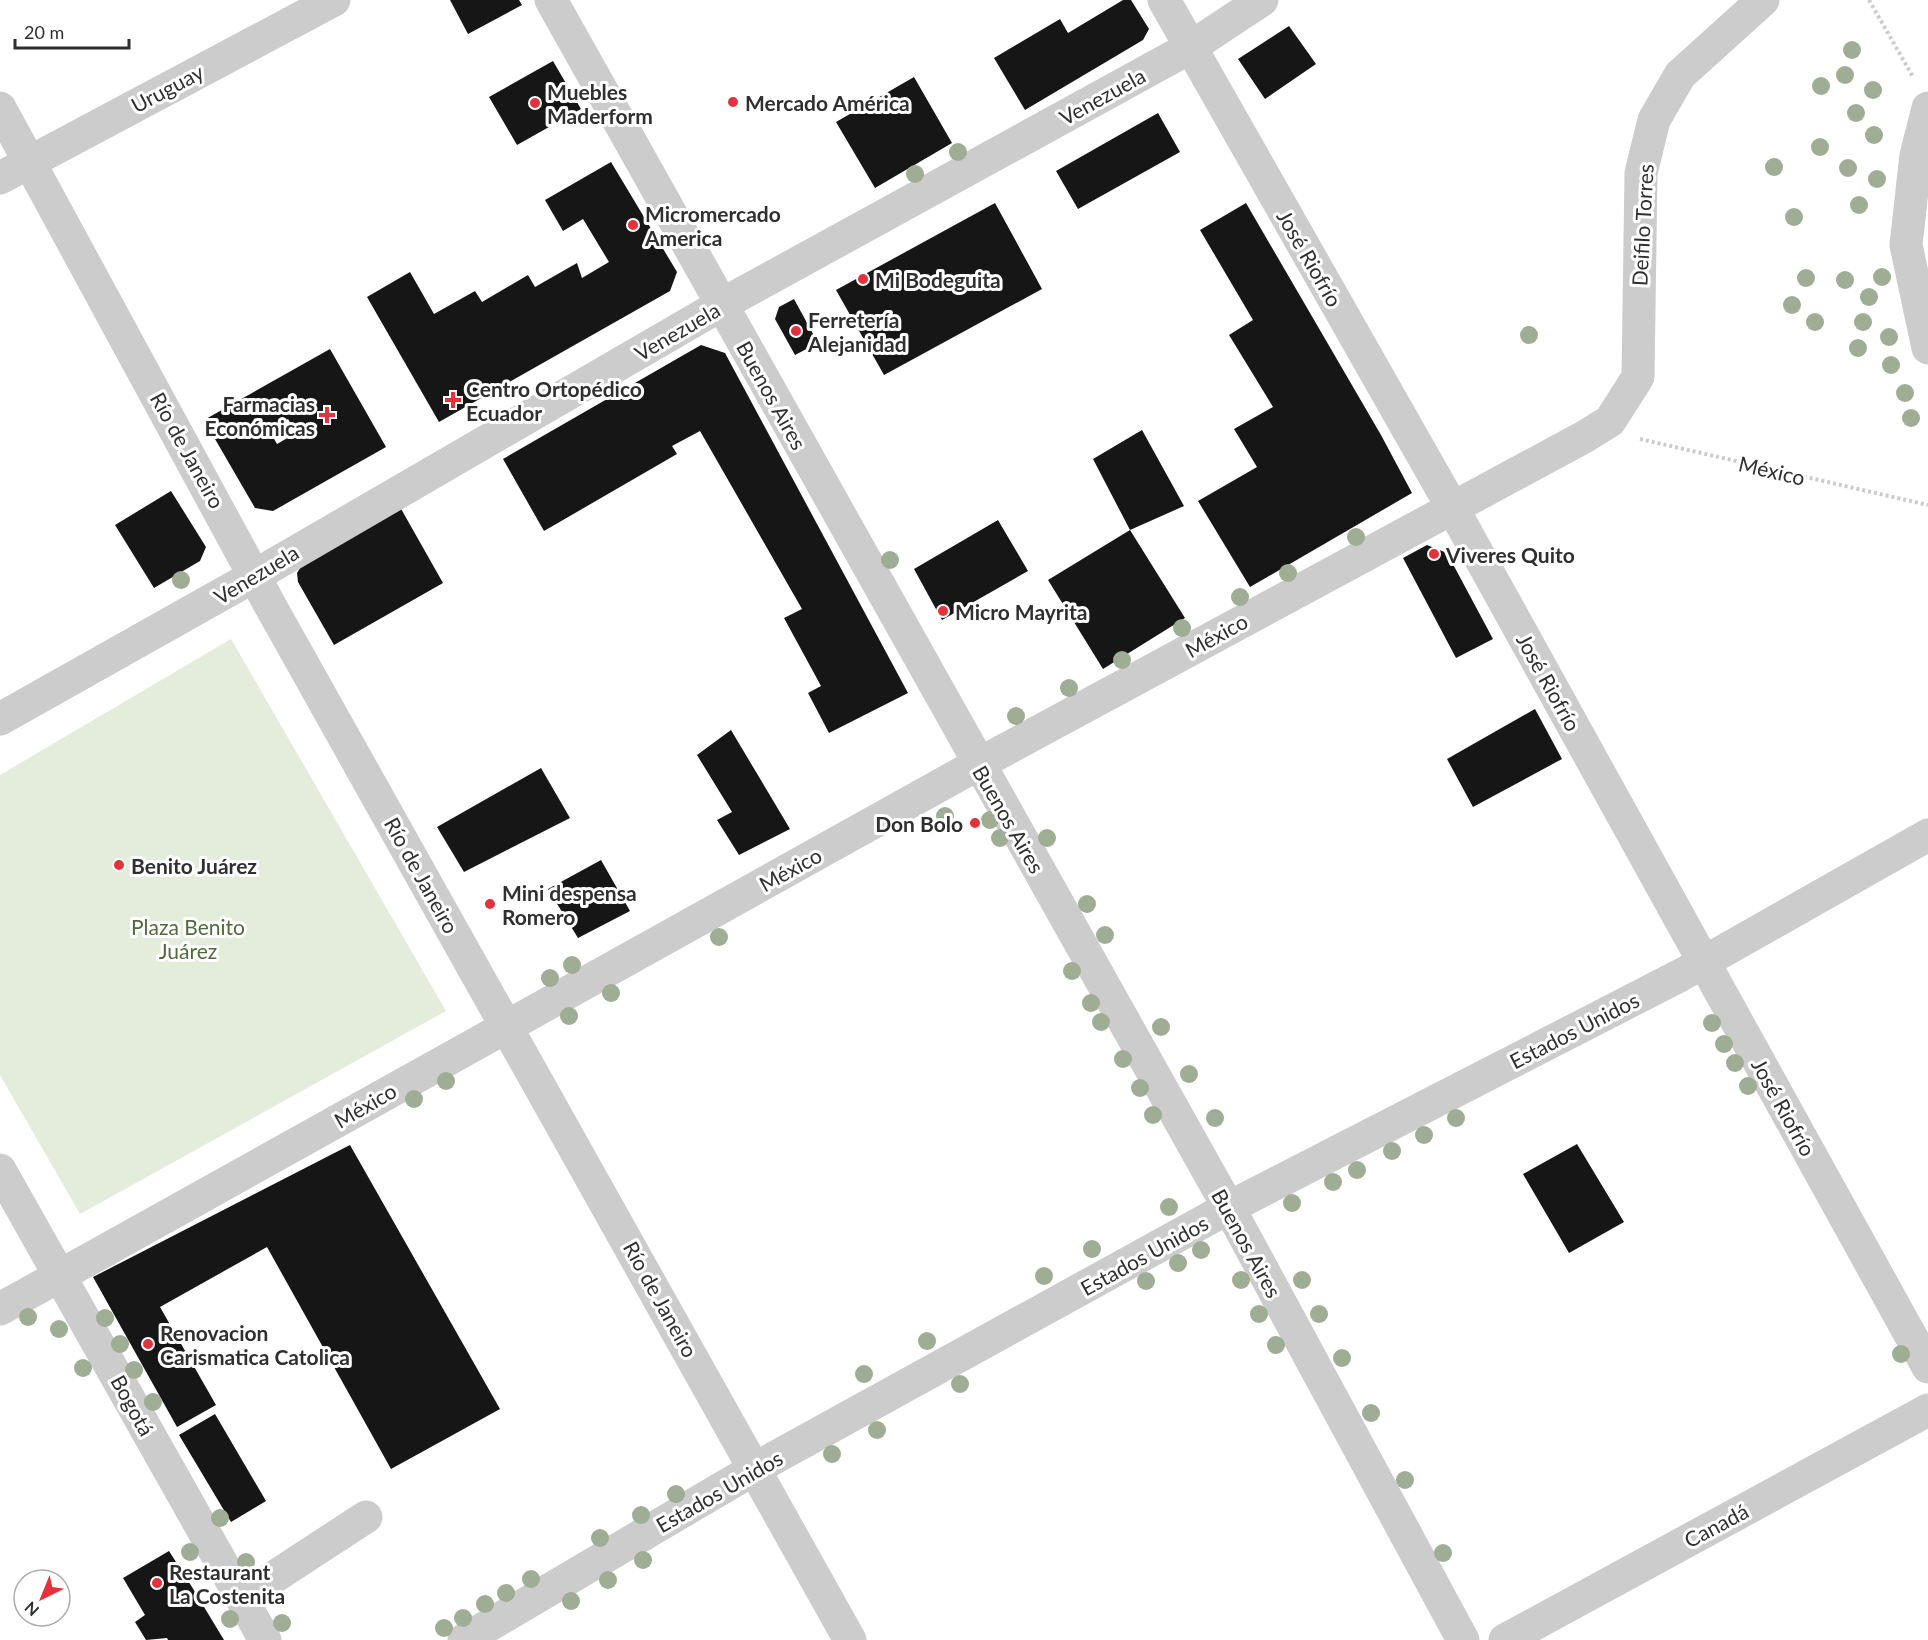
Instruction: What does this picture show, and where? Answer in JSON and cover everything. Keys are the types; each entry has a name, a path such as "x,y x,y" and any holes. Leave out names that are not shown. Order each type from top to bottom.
{"street":[{"name":"Uruguay","path":"0,178 334,0"},
{"name":"Buenos Aires","path":"551,0 1228,1208 1462,1640"},
{"name":"José Riofrío","path":"1164,0 1452,507 1928,1367"},
{"name":"Venezuela","path":"0,719 256,575 721,305 1191,47 1262,0"},
{"name":"Deifilo Torres","path":"1584,437 1610,421 1638,377 1641,173 1654,120 1680,75 1763,0"},
{"path":"1922,95 1922,161 1906,245 1928,348"},
{"name":"Río de Janeiro","path":"0,108 506,1026 756,1468 850,1640"},
{"name":"México","path":"0,1309 978,765 1584,437"},
{"name":"Estados Unidos","path":"464,1640 756,1468 1228,1208 1703,963 1928,835"},
{"name":"Bogotá","path":"0,1170 266,1640"},
{"name":"Canadá","path":"1505,1640 1928,1410"},
{"path":"242,1598 366,1517"}],"path":[{"path":"1869,0 1922,95"},
{"name":"México","path":"1639,439 1928,506"}],"green space":[{"name":"Plaza Benito Juárez","path":"231,639 446,1011 80,1214 0,1075 0,775"}],"building":[{"path":"450,0 519,0 522,5 468,34"},
{"path":"1123,0 1131,0 1149,29 1143,40 1025,110 994,58 1060,19 1068,33"},
{"path":"1289,26 1316,64 1265,99 1238,59"},
{"name":"Muebles Maderform","path":"553,61 581,109 517,145 489,97"},
{"path":"914,77 952,143 875,188 836,122"},
{"path":"1158,113 1180,152 1078,209 1056,171"},
{"path":"611,162 677,272 670,291 439,422 367,297 410,272 434,314 475,291 482,302 528,275 535,287 577,263 582,278 609,262 583,219 563,231 545,200"},
{"path":"995,203 1042,289 884,375 836,290"},
{"path":"1246,203 1381,435 1412,493 1250,587 1198,501 1257,467 1234,429 1273,407 1229,335 1253,320 1200,230"},
{"name":"Ferretería Alejanidad","path":"794,299 818,343 795,355 775,319 779,307"},
{"path":"701,345 725,353 908,693 829,733 808,693 821,686 784,618 802,609 700,431 672,446 677,454 544,531 503,459"},
{"path":"330,349 386,447 273,511 255,508 204,420","holes":["288,419 296,433 277,444 269,430"]},
{"path":"1142,430 1184,506 1130,530 1093,459"},
{"path":"171,491 206,547 200,561 154,588 115,525"},
{"path":"400,507 443,583 334,645 298,582 297,573 304,562"},
{"path":"998,520 1028,571 942,620 914,569"},
{"path":"1130,530 1185,618 1103,669 1048,580"},
{"path":"1427,545 1447,553 1493,639 1456,658 1403,558"},
{"path":"1535,709 1562,759 1473,807 1447,759"},
{"path":"731,730 790,829 739,855 717,820 732,812 697,755"},
{"path":"541,768 570,818 464,872 437,827"},
{"path":"601,860 630,911 578,938 548,889"},
{"path":"1577,1144 1624,1222 1569,1253 1523,1174"},
{"path":"350,1145 500,1409 391,1469 267,1247 160,1307 216,1405 177,1427 93,1277"},
{"path":"215,1414 266,1501 231,1522 179,1435"},
{"path":"169,1551 224,1640 168,1640 167,1638 146,1640 135,1622 145,1615 123,1578"}],"place":[{"name":"Mercado América","path":"733,102"},
{"name":"Muebles Maderform","path":"535,103"},
{"name":"Micromercado America","path":"633,225"},
{"name":"Mi Bodeguita","path":"863,279"},
{"name":"Ferretería Alejanidad","path":"796,331"},
{"name":"Centro Ortopédico Ecuador","path":"453,400"},
{"name":"Farmacias Económicas","path":"327,415"},
{"name":"Viveres Quito","path":"1434,554"},
{"name":"Micro Mayrita","path":"943,611"},
{"name":"Don Bolo","path":"975,823"},
{"name":"Benito Juárez","path":"119,865"},
{"name":"Mini despensa Romero","path":"490,904"},
{"name":"Renovacion Carismatica Catolica","path":"148,1344"},
{"name":"Restaurant La Costenita","path":"157,1583"}]}
